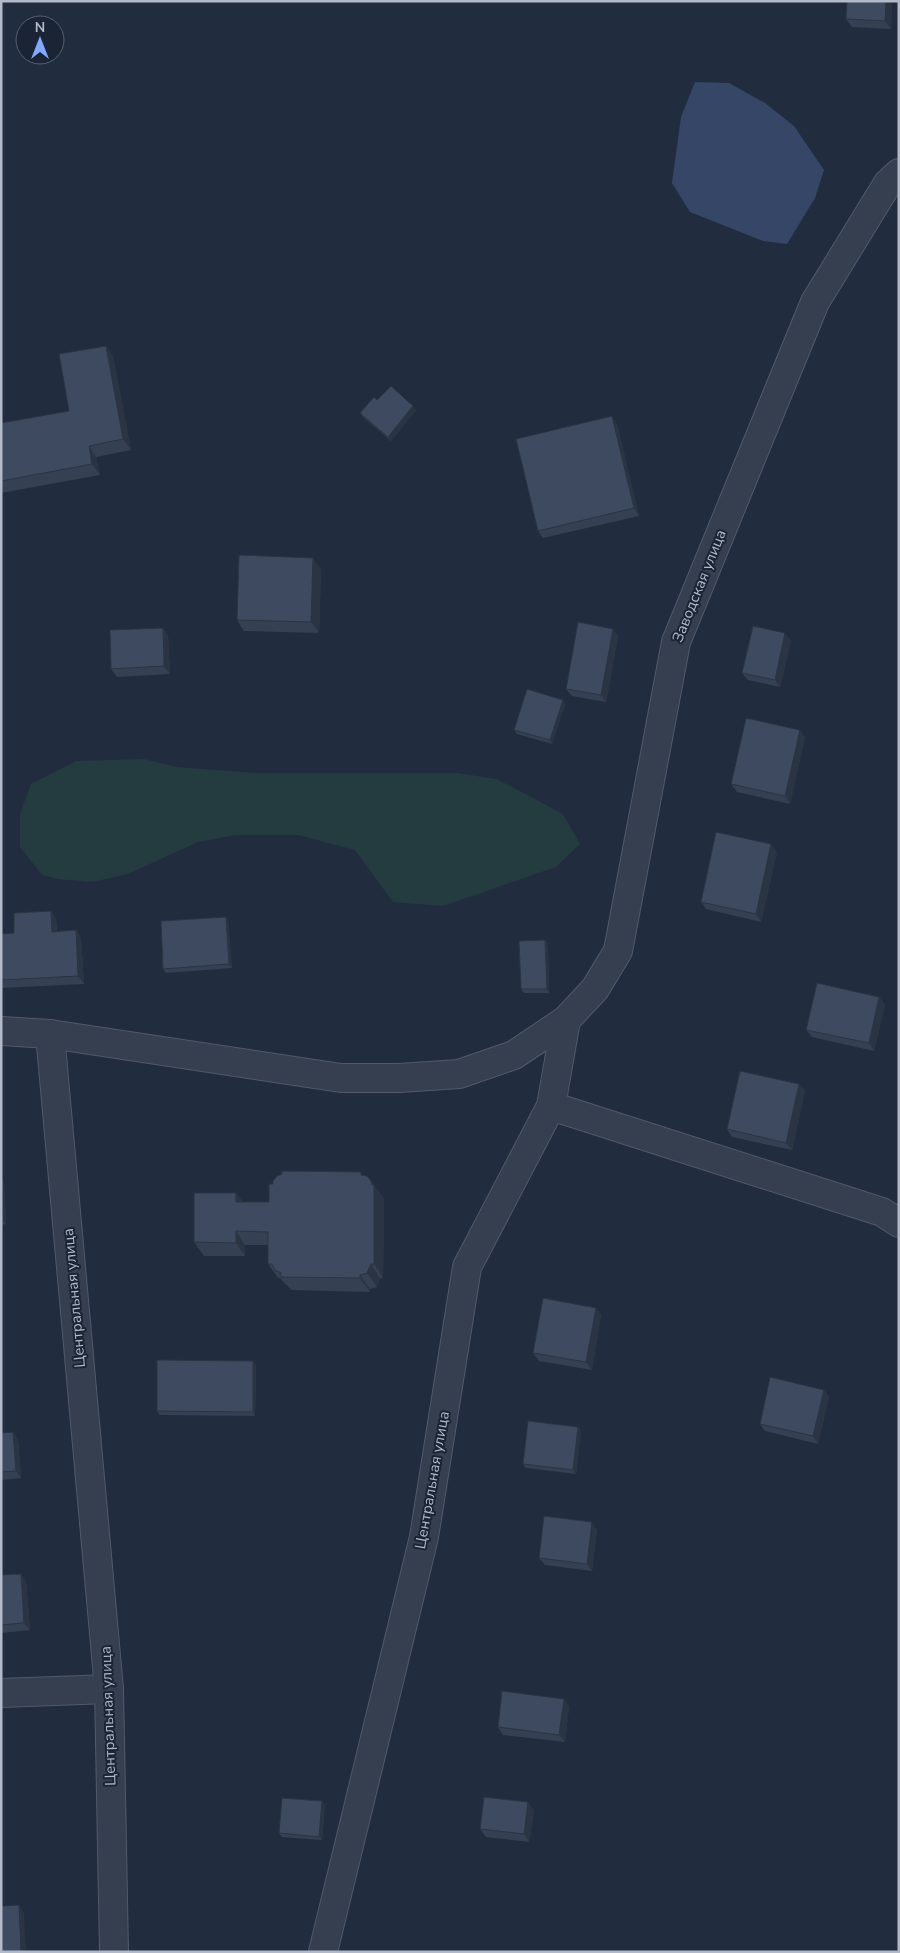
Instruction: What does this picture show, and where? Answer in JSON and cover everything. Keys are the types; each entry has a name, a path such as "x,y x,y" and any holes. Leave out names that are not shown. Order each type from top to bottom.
{"street":[{"name":"Заводская улица","path":"1,1031 50,1034 340,1078 398,1078 459,1074 514,1055 566,1020 595,989 618,951 676,642 815,302 888,183 899,173"},
{"name":"Центральная улица","path":"323,1952 424,1537 467,1267 551,1106 566,1020"},
{"name":"Центральная улица","path":"50,1034 109,1689 114,1952"},
{"path":"551,1106 882,1212 899,1223"},
{"path":"1,1693 109,1689"}],"green space":[{"path":"144,759 176,767 257,773 457,773 497,779 563,814 580,844 556,867 443,906 393,902 355,850 298,835 236,835 198,842 128,874 92,882 57,879 42,875 20,847 20,813 31,784 76,761"}],"water":[{"path":"695,82 729,83 765,103 794,126 824,170 815,198 787,244 763,241 690,212 672,183 681,117"}],"building":[{"path":"847,1 886,1 885,21 846,19"},
{"path":"106,346 123,439 89,446 92,464 1,481 1,423 69,411 59,354"},
{"path":"391,386 413,406 388,437 360,413 374,397 377,400"},
{"path":"612,416 634,508 538,531 516,439"},
{"path":"239,555 313,558 311,622 237,620"},
{"path":"578,622 613,629 601,695 566,689"},
{"path":"753,626 785,633 775,680 742,673"},
{"path":"163,628 164,666 111,669 110,630"},
{"path":"527,689 563,700 550,740 514,730"},
{"path":"746,718 800,730 785,796 731,784"},
{"path":"716,832 771,844 756,914 701,902"},
{"path":"51,911 52,932 76,930 78,976 1,980 1,934 14,933 14,913"},
{"path":"226,917 229,964 163,969 161,921"},
{"path":"545,940 547,989 521,989 519,941"},
{"path":"817,983 879,997 869,1043 806,1030"},
{"path":"740,1071 799,1084 786,1143 727,1129"},
{"path":"282,1171 361,1172 361,1175 367,1176 372,1185 374,1185 374,1264 371,1264 367,1273 360,1275 360,1278 281,1277 281,1273 275,1270 272,1264 268,1264 268,1232 236,1231 236,1243 194,1242 194,1193 236,1193 236,1202 269,1202 269,1184 273,1184 277,1176 282,1174"},
{"path":"1,1188 3,1221 1,1221"},
{"path":"543,1298 596,1308 586,1362 533,1353"},
{"path":"157,1360 253,1361 253,1412 157,1411"},
{"path":"770,1377 824,1390 813,1436 760,1424"},
{"path":"528,1421 578,1427 573,1470 523,1464"},
{"path":"13,1432 16,1471 1,1472 1,1433"},
{"path":"544,1516 592,1522 587,1564 539,1558"},
{"path":"21,1574 24,1623 1,1625 1,1575"},
{"path":"502,1691 564,1699 559,1735 498,1727"},
{"path":"484,1797 528,1802 524,1834 480,1829"},
{"path":"282,1798 322,1801 319,1837 279,1833"},
{"path":"19,1905 21,1952 1,1952 1,1906"}]}
